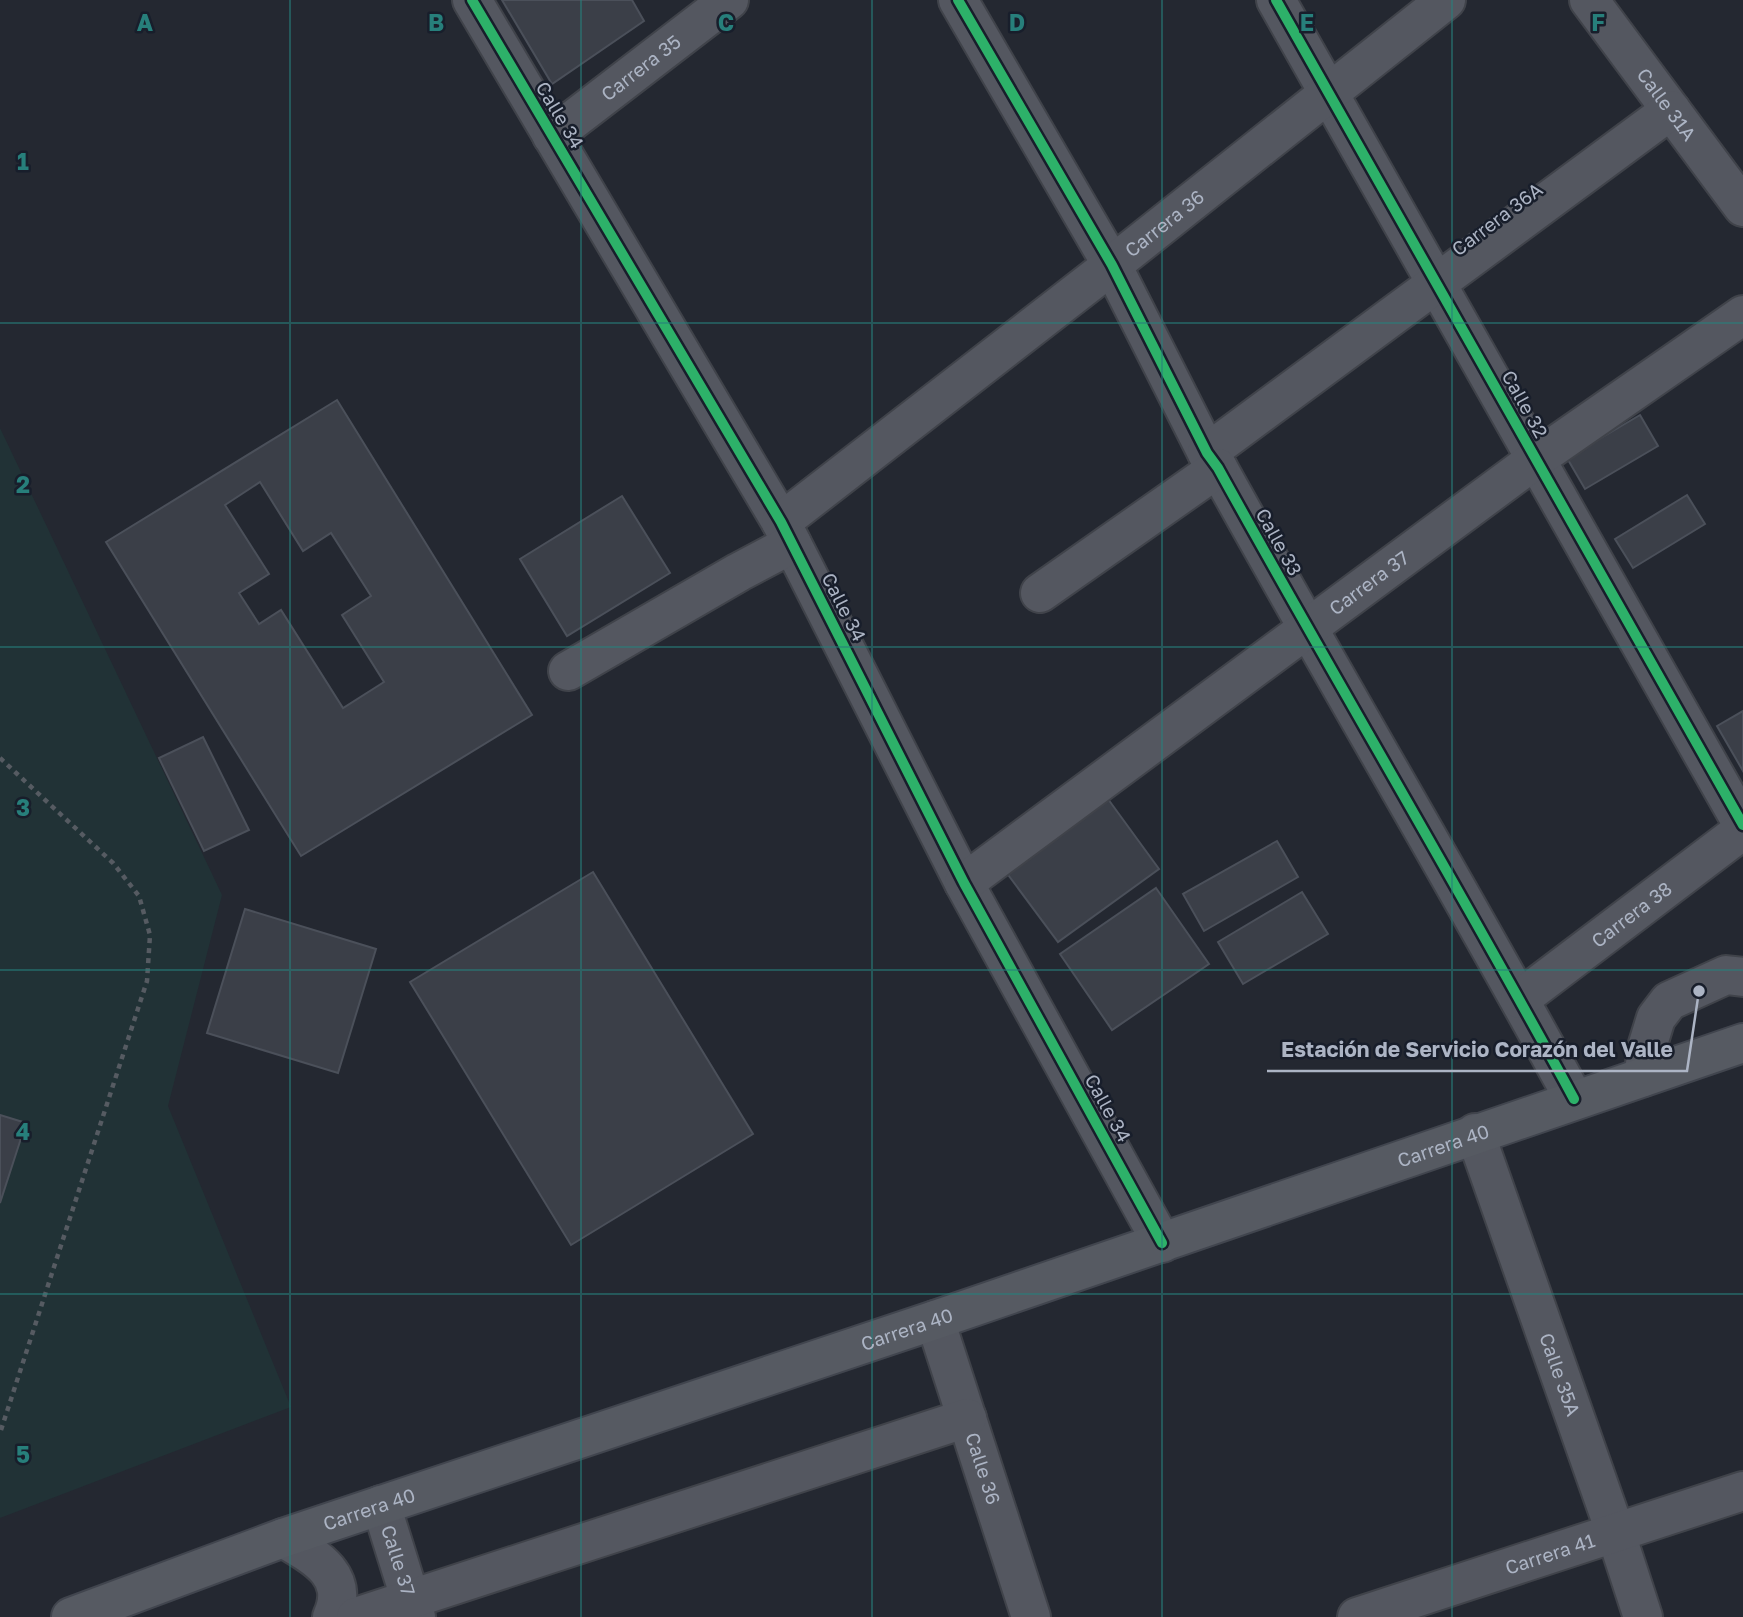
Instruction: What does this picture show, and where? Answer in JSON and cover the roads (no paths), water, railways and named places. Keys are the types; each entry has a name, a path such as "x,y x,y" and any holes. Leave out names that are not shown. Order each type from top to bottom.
{"main road":[{"name":"Carrera 40","path":"71,1617 283,1538 1162,1243 1574,1099 1741,1051"}],"street":[{"name":"Calle 34","path":"472,0 786,533 964,883 1162,1243"},
{"name":"Carrera 35","path":"552,136 729,0"},
{"name":"Calle 33","path":"958,0 1112,265 1213,461 1520,999 1574,1099"},
{"name":"Calle 32","path":"1276,0 1743,827"},
{"name":"Carrera 36","path":"568,671 739,572 1112,265 1446,0"},
{"name":"Calle 31A","path":"1589,0 1743,207"},
{"name":"Carrera 36A","path":"1040,593 1437,285 1671,110"},
{"name":"Carrera 37","path":"964,883 1536,459 1738,329"},
{"name":"Carrera 38","path":"1520,999 1743,827"},
{"path":"1643,1077 1648,1044 1656,1018 1669,1001 1726,975 1743,977"},
{"name":"Calle 35A","path":"1475,1133 1643,1617"},
{"name":"Calle 36","path":"935,1320 1031,1617"},
{"path":"356,1617 413,1608 967,1418"},
{"name":"Carrera 41","path":"1357,1617 1743,1492"},
{"name":"Calle 37","path":"380,1505 413,1608"},
{"path":"283,1538 313,1555 328,1570 337,1587 338,1604 332,1617"}],"place":[{"name":"Estación de Servicio Corazón del Valle","path":"1699,991"}]}
